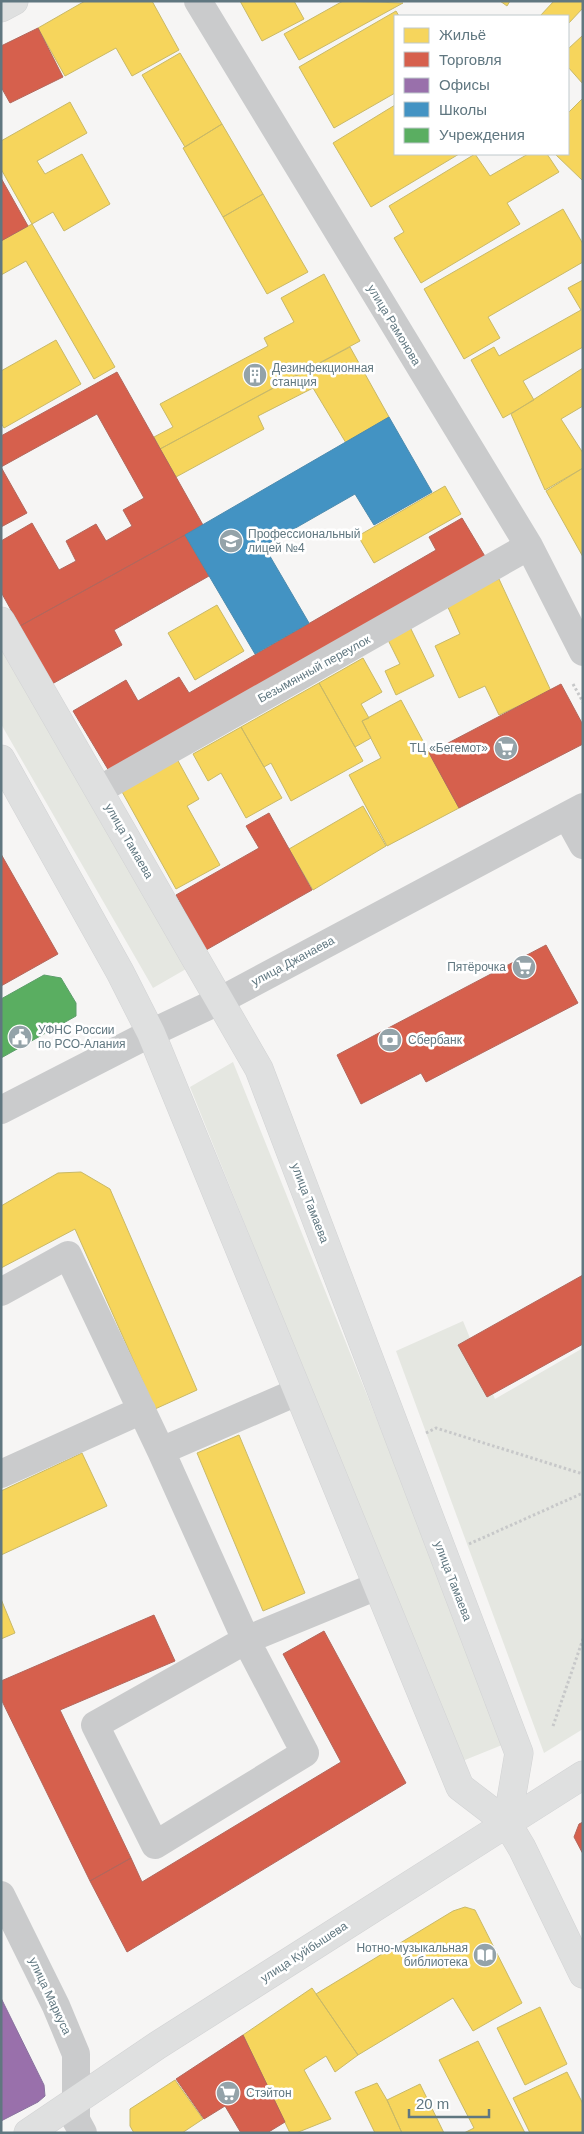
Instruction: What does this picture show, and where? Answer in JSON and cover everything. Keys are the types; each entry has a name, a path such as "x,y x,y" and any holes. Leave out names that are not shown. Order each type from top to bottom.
{"main road":[{"path":"1,8 14,1"},
{"name":"улица Тамаева","path":"1,621 221,1000 259,1069 519,1753 507,1823"},
{"path":"1,759 8,786 151,1033 460,1787 507,1823 522,1848 583,1974"},
{"name":"улица Куйбышева","path":"28,2133 158,2045 583,1775"}],"street":[{"name":"улица Рамонова","path":"198,1 529,546 583,652"},
{"name":"Безымянный переулок","path":"99,790 529,546"},
{"name":"улица Джанаева","path":"1,1110 151,1033 221,1000 575,811"},
{"path":"575,811 583,845"},
{"path":"1,1292 68,1255 161,1451 246,1640 305,1753 154,1845 95,1725 246,1640 377,1586"},
{"path":"161,1451 297,1392"},
{"path":"1,1474 142,1410"},
{"name":"улица Маркуса","path":"1,1895 56,2006 76,2054 76,2120 83,2133"}],"path":[{"path":"573,684 583,702"},
{"path":"402,1446 436,1428 583,1474"},
{"path":"444,1556 583,1493"},
{"path":"553,1726 583,1639"}],"shaded area":[{"path":"1,649 186,969 153,988 1,724"},
{"path":"233,1062 507,1743 460,1762 190,1087"},
{"path":"463,1321 495,1399 583,1348 583,1729 544,1753 396,1351"}],"building: Жильё":[{"path":"85,1 152,1 179,50 132,76 116,48 65,76 38,28"},
{"path":"240,1 294,1 304,19 262,41"},
{"path":"343,1 403,3 299,60 284,34"},
{"path":"500,1 510,1 507,6"},
{"path":"554,1 583,1 583,8 569,23 569,15 541,15"},
{"path":"396,11 398,15 394,15 394,94 334,128 299,67"},
{"path":"583,36 583,84 569,68 569,48"},
{"path":"180,53 222,124 185,147 142,75"},
{"path":"583,98 582,180 556,155 569,155 569,112"},
{"path":"70,102 87,133 37,161 45,174 82,154 110,204 64,231 53,212 32,224 1,169 1,141"},
{"path":"394,106 394,155 457,155 371,207 333,143"},
{"path":"222,124 263,194 223,217 183,148"},
{"path":"473,155 476,155 490,176 526,155 548,155 559,172 507,203 520,224 421,283 394,238 404,232 389,206"},
{"path":"263,194 308,272 267,294 223,217"},
{"path":"563,209 583,244 583,262 488,317 500,338 464,359 424,289"},
{"path":"32,224 115,367 94,379 26,261 1,275 1,241"},
{"name":"Дезинфекционная станция","path":"324,274 360,341 160,449 154,437 173,427 160,404 268,346 264,338 294,322 281,298"},
{"path":"583,280 583,347 523,381 534,400 503,418 471,360 494,347 499,356 581,310 568,288"},
{"path":"56,340 81,384 4,428 1,423 1,371"},
{"path":"350,347 389,417 346,443 313,388 258,416 264,429 176,477 160,449"},
{"path":"583,368 583,406 561,419 583,453 583,468 545,490 511,414"},
{"path":"583,468 583,557 546,491"},
{"path":"445,486 461,514 374,563 358,536"},
{"path":"499,579 551,691 499,715 485,686 459,698 435,646 460,634 446,603"},
{"path":"217,605 244,651 195,680 168,633"},
{"path":"410,627 434,676 396,695 385,671 400,664 387,638"},
{"path":"363,658 382,692 361,704 369,718 362,721 371,738 355,747 319,683"},
{"path":"319,683 363,761 291,801 271,763 264,767 241,727"},
{"path":"401,700 459,808 387,846 349,775 381,758 362,721"},
{"path":"241,727 282,798 246,818 221,773 208,781 193,754"},
{"path":"177,759 199,799 187,806 220,865 176,889 121,790"},
{"path":"363,806 386,846 313,890 289,849"},
{"path":"81,1172 110,1189 197,1390 155,1409 75,1229 1,1268 1,1206 58,1173"},
{"path":"239,1435 305,1593 263,1611 197,1453"},
{"path":"82,1453 107,1506 1,1555 1,1491"},
{"path":"1,1599 15,1633 1,1639"},
{"path":"465,1907 475,1910 522,2003 473,2031 453,1998 358,2055 316,1994 453,1911"},
{"path":"312,1988 358,2055 335,2072 326,2056 304,2070 331,2119 296,2133 290,2133 243,2035"},
{"path":"540,2007 567,2064 525,2085 497,2028"},
{"path":"478,2041 525,2133 464,2133 474,2128 439,2060"},
{"path":"567,2072 583,2104 583,2133 530,2133 513,2098"},
{"path":"175,2080 203,2119 182,2133 134,2133 130,2126 130,2109"},
{"path":"377,2083 402,2133 375,2133 355,2092"},
{"path":"420,2084 444,2133 402,2133 387,2100"}],"building: Торговля":[{"path":"38,28 63,77 10,103 1,87 1,46"},
{"path":"1,178 28,226 1,241"},
{"path":"117,372 203,525 20,626 1,592 1,541 32,523 59,570 76,561 66,541 96,524 106,541 132,526 123,510 144,498 97,414 1,467 1,436"},
{"path":"1,467 27,513 1,527"},
{"path":"462,518 486,558 112,776 73,711 126,680 138,701 179,677 189,693 436,550 429,537"},
{"path":"185,535 209,576 114,630 122,645 52,684 20,626"},
{"name":"ТЦ «Бегемот»","path":"561,684 583,725 583,744 459,808 429,753"},
{"path":"269,813 312,890 206,950 176,895 259,848 246,826"},
{"path":"1,854 58,954 1,986"},
{"path":"546,945 578,1003 426,1082 421,1073 361,1104 337,1055"},
{"path":"583,1275 583,1344 487,1397 458,1345"},
{"path":"154,1615 175,1661 60,1710 131,1858 90,1881 1,1699 1,1681"},
{"path":"324,1631 406,1783 127,1952 90,1881 131,1858 142,1882 341,1762 283,1654"},
{"path":"583,1822 583,1854 574,1837 579,1824"},
{"name":"Стэйтон","path":"243,2035 285,2122 267,2133 241,2133 225,2106 204,2119 176,2079"}],"building: Офисы":[{"path":"1,1998 44,2085 45,2096 38,2102 1,2121"}],"building: Школы":[{"name":"Профессиональный лицей №4","path":"389,417 432,492 374,525 355,494 264,546 309,623 255,654 185,535"}],"building: Учреждения":[{"name":"УФНС России по РСО-Алания","path":"44,975 61,978 76,1003 76,1016 1,1058 1,999"}],"place":[{"name":"Дезинфекционная станция","path":"255,375"},
{"name":"Профессиональный лицей №4","path":"231,541"},
{"name":"ТЦ «Бегемот»","path":"506,748"},
{"name":"Пятёрочка","path":"524,967"},
{"name":"УФНС России по РСО-Алания","path":"20,1037"},
{"name":"Сбербанк","path":"390,1040"},
{"name":"Нотно-музыкальная библиотека","path":"485,1955"},
{"name":"Стэйтон","path":"228,2093"}]}
